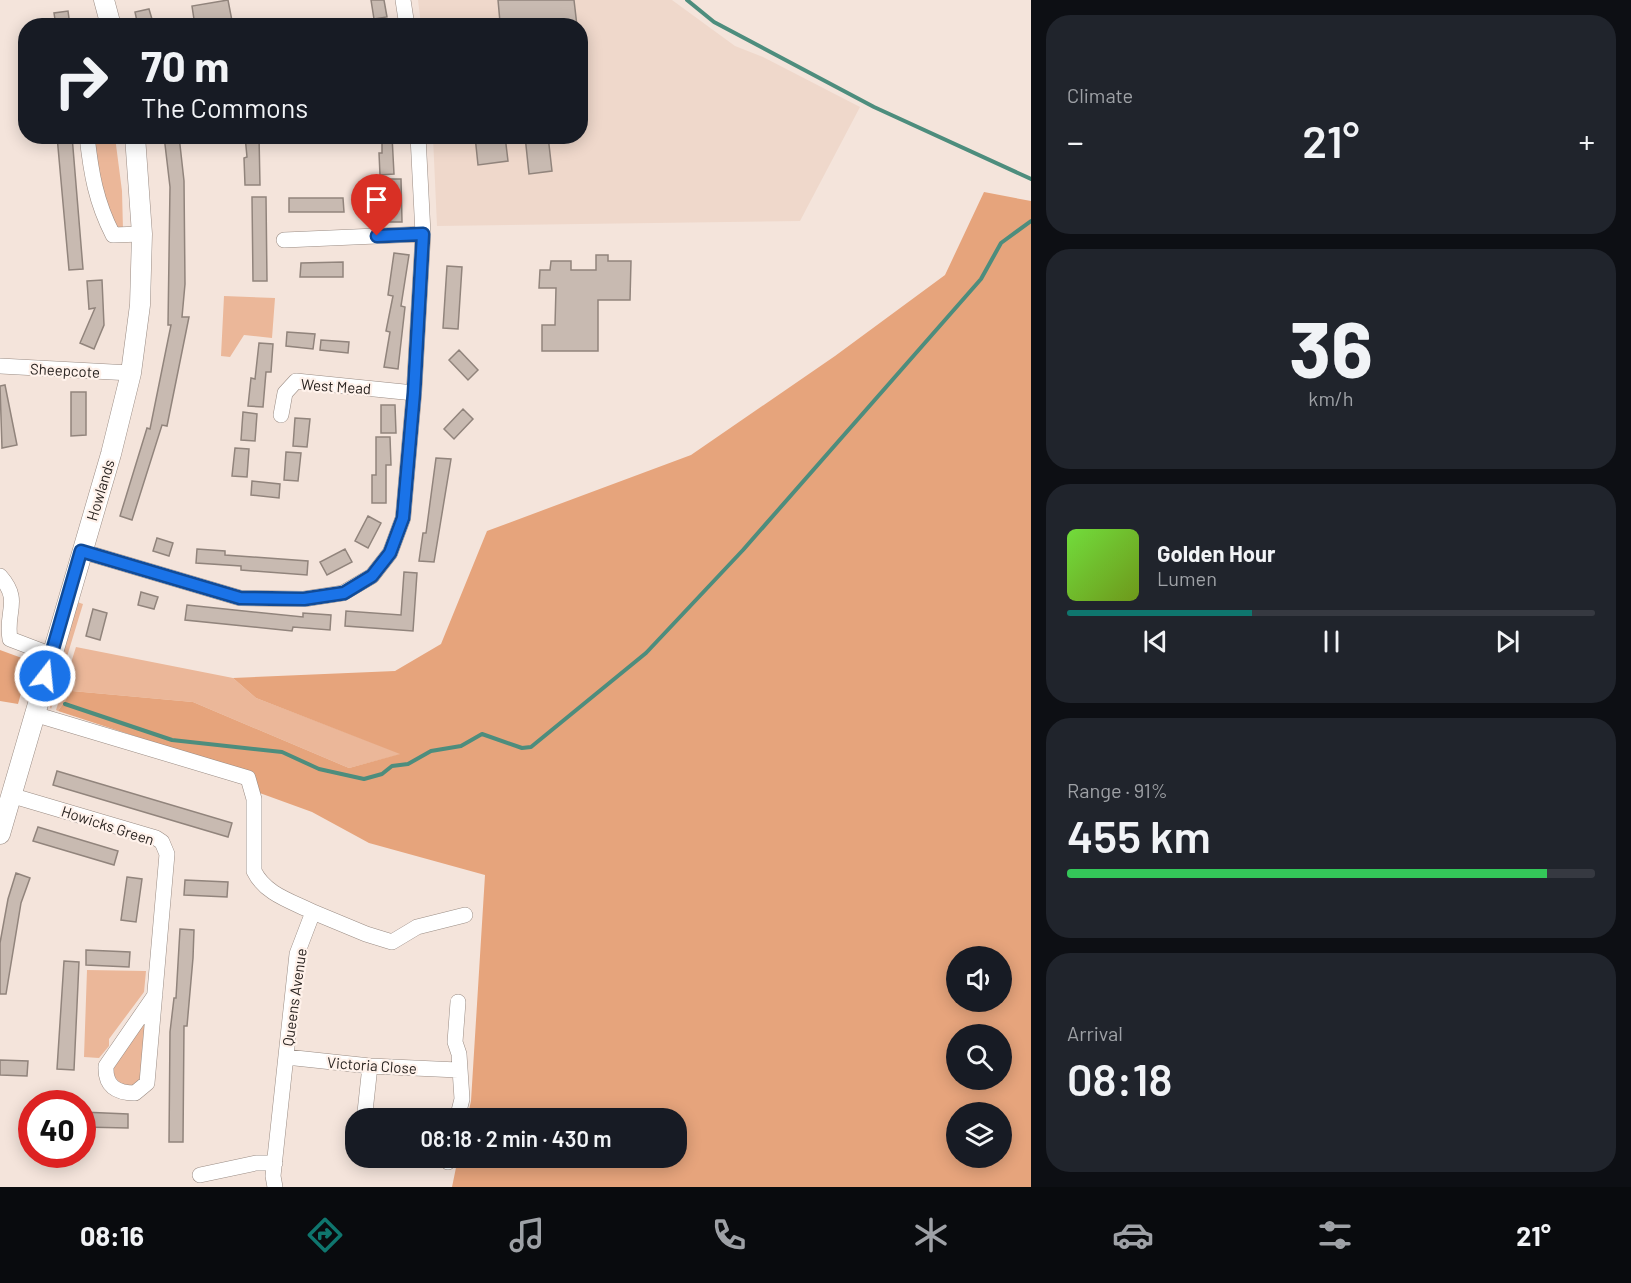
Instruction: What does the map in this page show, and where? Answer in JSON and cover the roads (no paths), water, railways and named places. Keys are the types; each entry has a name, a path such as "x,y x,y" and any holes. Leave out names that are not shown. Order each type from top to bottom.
{"street":[{"path":"104,0 109,18"},
{"path":"403,0 406,18"},
{"path":"88,144 91,176 99,208 113,235 142,234"},
{"name":"Howlands","path":"0,834 111,454 131,373 140,305 142,234 136,144"},
{"path":"81,551 240,598 304,599 344,593 372,576 390,553 403,518 414,393 423,234 418,144"},
{"path":"284,240 423,234"},
{"name":"Sheepcote","path":"0,366 131,373"},
{"name":"West Mead","path":"281,415 285,393 296,381 414,393"},
{"path":"0,576 11,589 13,605 7,624 10,639 52,655"},
{"path":"34,714 248,778 254,799 254,871 267,889 313,912 392,942 417,927 465,915"},
{"name":"Howicks Green","path":"10,795 162,842 166,854 155,995 147,1083 142,1090 135,1092 115,1090 109,1085 106,1066 155,995"},
{"name":"Queens Avenue","path":"275,1187 274,1163 297,954 313,912"},
{"path":"458,1002 456,1042 459,1053 458,1071 462,1099 460,1108"},
{"name":"Victoria Close","path":"285,1057 370,1066 458,1071"},
{"path":"365,1108 370,1066"},
{"path":"200,1175 256,1163 274,1163"}],"waterway":[{"path":"687,0 714,22 874,107 1031,179"},
{"path":"65,704 172,740 282,752 319,769 364,779 382,774 392,766 408,764 431,751 461,746 482,734 522,748 531,747 646,653 743,550 981,279 1001,243 1031,221"}]}
